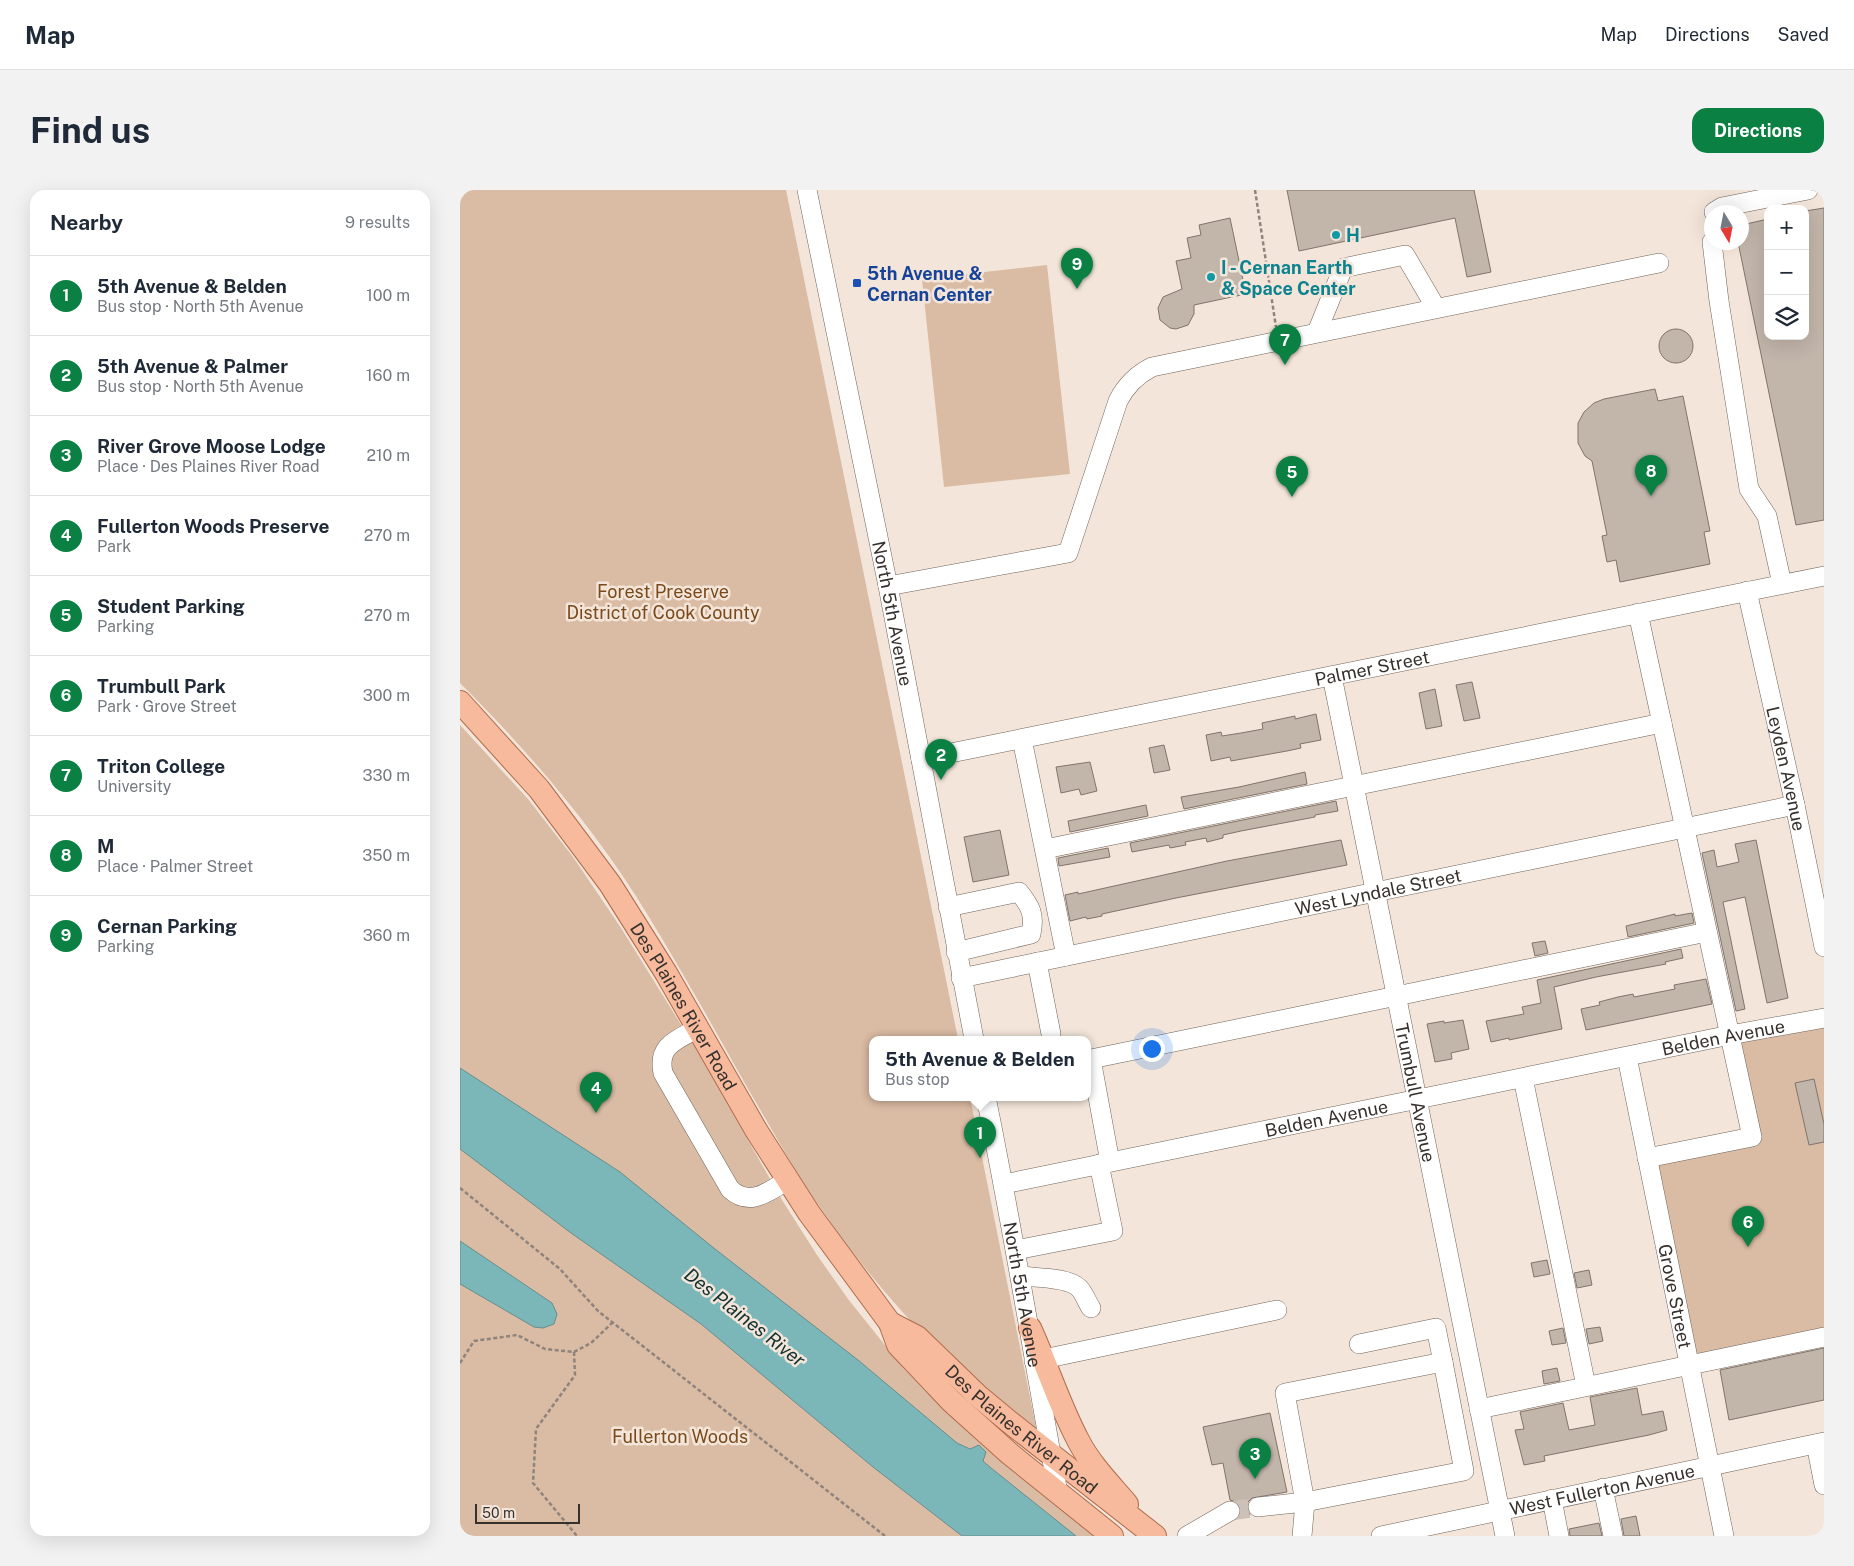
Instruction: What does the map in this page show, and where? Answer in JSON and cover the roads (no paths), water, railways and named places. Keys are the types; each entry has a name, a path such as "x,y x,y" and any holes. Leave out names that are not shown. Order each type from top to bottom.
{"main road":[{"name":"Des Plaines River Road","path":"460,702 539,789 585,849 630,914 756,1130 809,1213 890,1323 898,1345 951,1401 1010,1454 1112,1536"},
{"name":"Des Plaines River Road","path":"890,1323 917,1337 977,1395 1051,1456 1153,1535"},
{"path":"1030,1328 1039,1361 1079,1442 1093,1463 1153,1535"}],"street":[{"name":"North 5th Avenue","path":"807,190 888,586 973,1036"},
{"path":"1732,205 1808,190"},
{"path":"1713,250 1719,302 1749,489 1767,516 1782,584"},
{"path":"1317,332 1343,268 1405,255 1436,308"},
{"path":"888,586 1068,553 1118,401 1131,380 1152,366 1659,263"},
{"name":"Palmer Street","path":"921,759 1824,576"},
{"name":"Leyden Avenue","path":"1747,591 1824,947"},
{"path":"1638,613 1752,1137 1647,1158"},
{"name":"Trumbull Avenue","path":"1332,676 1505,1536"},
{"path":"1045,849 1662,723"},
{"path":"1022,739 1066,956"},
{"name":"West Lyndale Street","path":"961,978 1795,806"},
{"path":"948,906 1019,892 1029,904 1034,921 1031,934 956,952"},
{"path":"1016,1250 1113,1231 1091,1058 1707,932"},
{"path":"1037,962 1051,1034"},
{"name":"Belden Avenue","path":"1004,1184 1730,1035 1824,1018"},
{"path":"698,1028 670,1044 662,1054 661,1064 663,1073 730,1188 742,1197 755,1198 788,1180"},
{"name":"Grove Street","path":"1627,1057 1724,1536"},
{"path":"1523,1078 1586,1386"},
{"name":"North 5th Avenue","path":"987,1101 1030,1328"},
{"path":"1020,1276 1065,1281 1074,1285 1079,1288 1091,1308"},
{"path":"1039,1361 1277,1310"},
{"path":"1258,1507 1305,1502 1464,1470 1436,1328 1359,1344"},
{"path":"1479,1409 1824,1337"},
{"name":"North 5th Avenue","path":"1039,1361 1051,1456 1058,1493"},
{"path":"1302,1536 1305,1502 1285,1393 1444,1362"},
{"path":"1820,1443 1824,1485"},
{"name":"West Fullerton Avenue","path":"1390,1535 1447,1529 1499,1510 1820,1443"},
{"path":"1603,1488 1613,1536"},
{"path":"1552,1499 1559,1536"},
{"path":"1187,1536 1230,1511"}],"water":[{"name":"Des Plaines River","path":"460,1068 620,1172 715,1249 858,1360 957,1443 970,1449 979,1445 986,1452 983,1461 1076,1536 962,1536 873,1467 701,1324 571,1233 460,1149"},
{"path":"460,1241 552,1303 557,1314 554,1324 543,1328 534,1327 460,1284"}],"tunnel":[{"path":"1230,1511 1258,1507"}],"place":[{"name":"H","path":"1336,235"},
{"name":"I - Cernan Earth & Space Center","path":"1211,277"},
{"name":"5th Avenue & Cernan Center","path":"857,283"},
{"name":"Cernan Parking","path":"1077,289"},
{"name":"Triton College","path":"1285,365"},
{"name":"M","path":"1651,496"},
{"name":"Student Parking","path":"1292,497"},
{"name":"5th Avenue & Palmer","path":"941,780"},
{"name":"Fullerton Woods Preserve","path":"596,1113"},
{"name":"5th Avenue & Belden","path":"980,1158"},
{"name":"Trumbull Park","path":"1748,1247"},
{"name":"River Grove Moose Lodge","path":"1255,1479"}],"park label":[{"name":"Forest Preserve District of Cook County","path":"663,601"},
{"name":"Fullerton Woods","path":"680,1436"}]}
